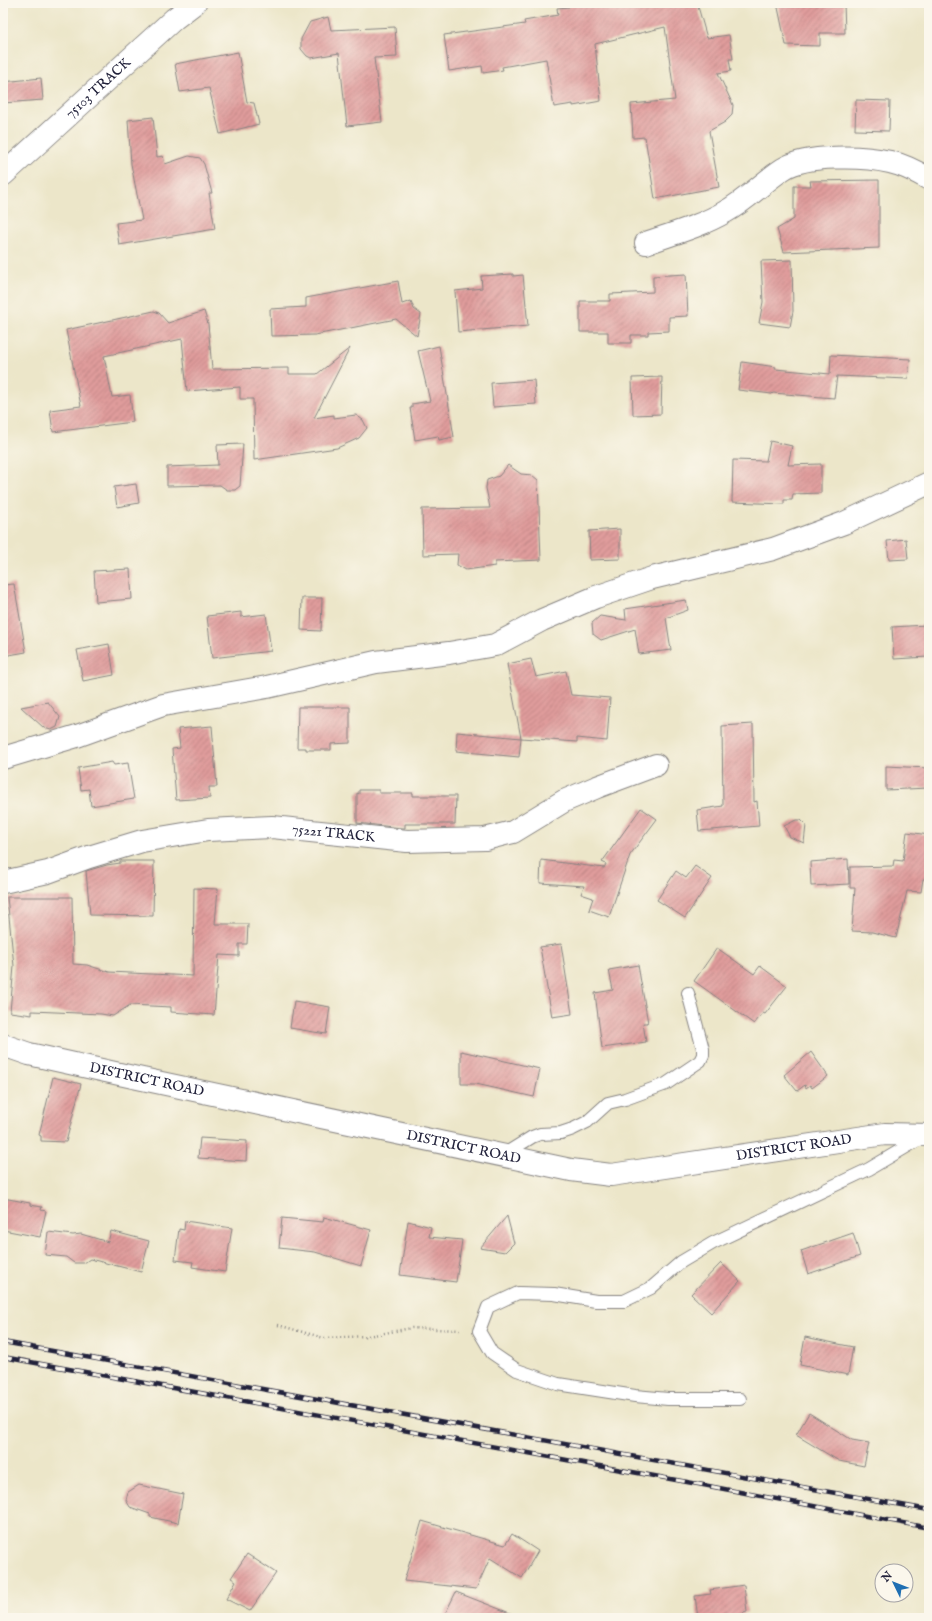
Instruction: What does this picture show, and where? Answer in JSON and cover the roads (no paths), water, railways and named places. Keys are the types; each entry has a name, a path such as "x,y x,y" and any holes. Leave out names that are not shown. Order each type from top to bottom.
{"street":[{"name":"75103 TRACK","path":"3,175 178,16 195,3"},
{"path":"646,243 724,213 745,200 783,169 798,162 815,159 845,158 890,162 917,172 929,179"},
{"path":"3,758 77,736 163,705 267,687 376,662 449,653 495,645 542,620 596,597 652,578 772,549 844,523 929,482"},
{"name":"75221 TRACK","path":"3,882 48,872 142,840 208,830 272,827 407,841 485,840 513,832 564,801 597,786 656,765"},
{"name":"DISTRICT ROAD","path":"3,1044 29,1054 125,1076 502,1156 571,1170 611,1175 885,1134 928,1135"}],"lane":[{"path":"502,1156 532,1137 540,1134 562,1133 573,1130 587,1122 608,1103 625,1099 666,1084 700,1061 703,1055 703,1049 688,993"},
{"path":"740,1399 668,1399 635,1396 558,1384 517,1370 492,1353 479,1331 488,1307 518,1293 554,1294 596,1301 624,1301 651,1288 681,1262 713,1244 869,1169 928,1135"}],"railway":[{"path":"3,1342 929,1510"},
{"path":"3,1357 698,1484 929,1528"}]}
